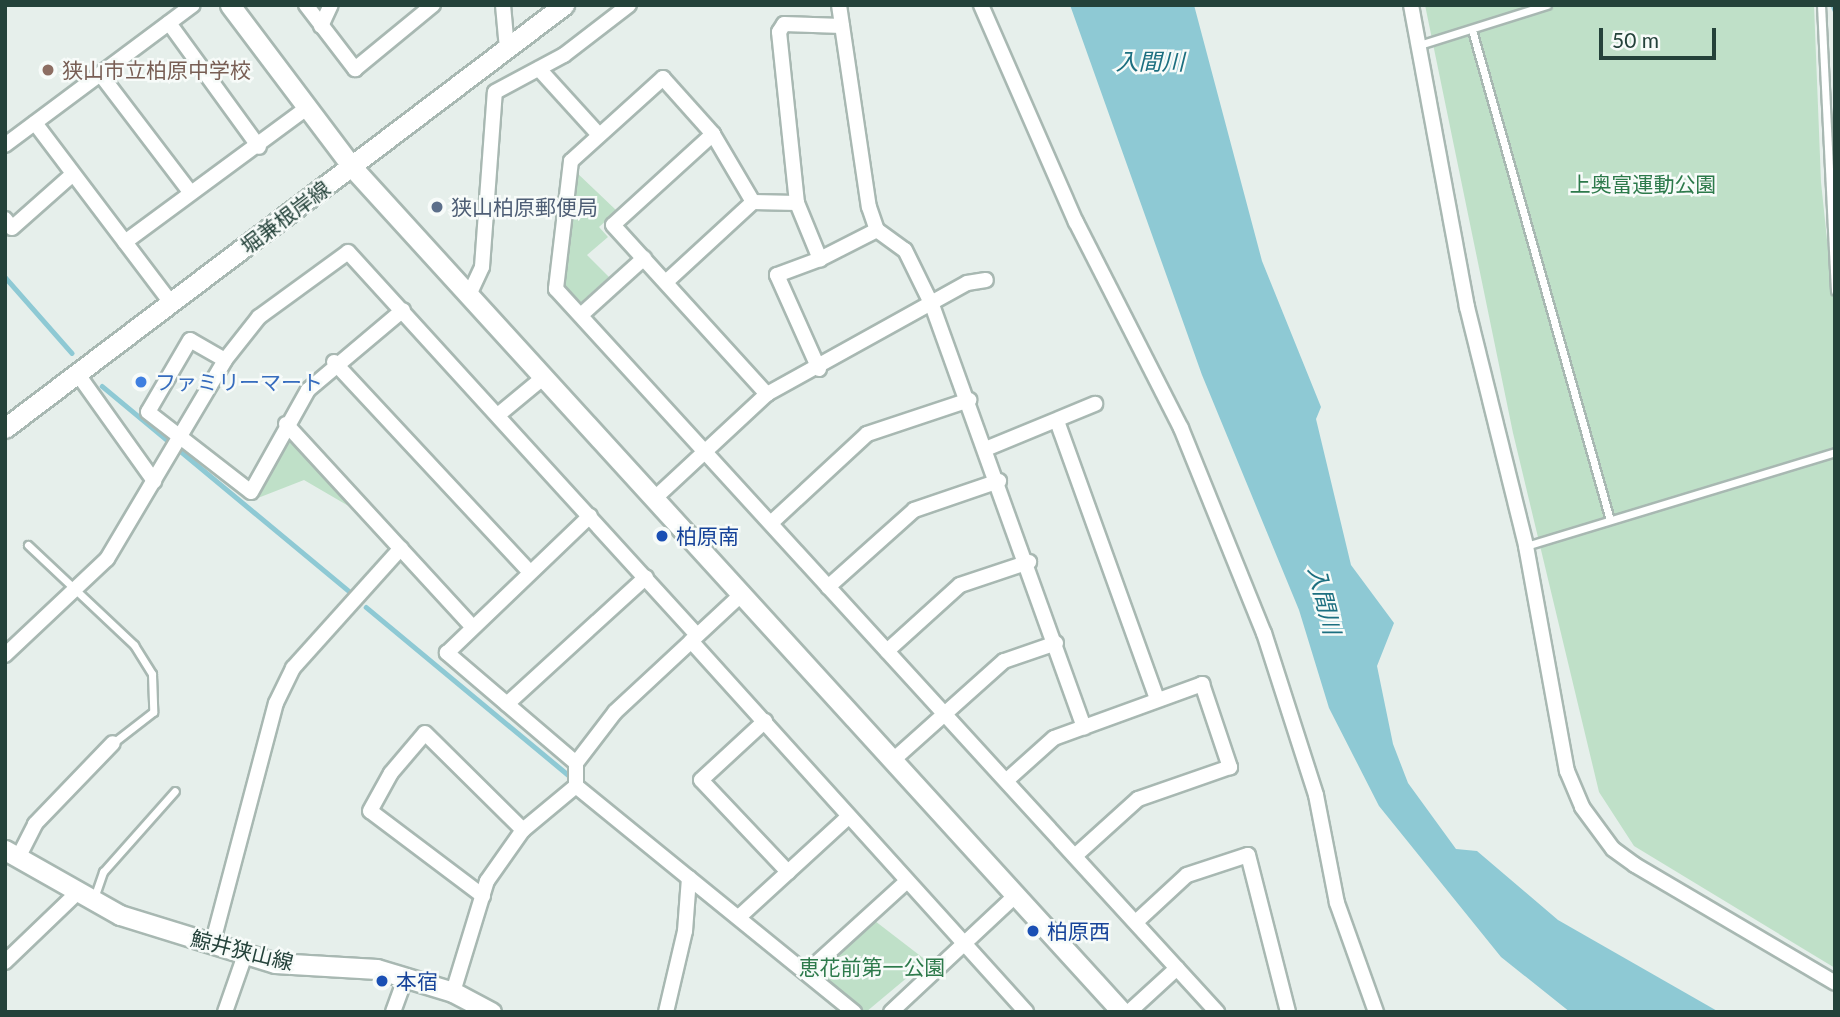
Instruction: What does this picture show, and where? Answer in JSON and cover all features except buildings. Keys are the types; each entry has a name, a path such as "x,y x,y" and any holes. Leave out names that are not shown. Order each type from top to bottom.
{"street":[{"path":"5,145 193,5"},
{"path":"230,5 352,167 1122,1012"},
{"path":"306,5 355,69 433,5"},
{"path":"321,26 331,5"},
{"path":"503,5 508,49"},
{"name":"堀兼根岸線","path":"5,428 564,5"},
{"path":"469,295 482,267 495,92 539,69 629,5"},
{"path":"839,5 877,230 905,250 932,305 988,448 1084,727"},
{"path":"981,5 1076,222 1176,417 1264,633 1316,795 1337,904 1376,1012"},
{"path":"1411,5 1467,307 1526,546 1567,771 1582,807 1613,849 1635,865 1835,983"},
{"path":"169,23 259,146"},
{"path":"820,259 797,203 779,32 784,24 842,26"},
{"path":"539,69 599,135"},
{"path":"101,75 191,193"},
{"path":"753,202 713,134 663,78 570,161 556,289 1217,1012"},
{"path":"125,242 259,146 307,108"},
{"path":"35,123 171,303"},
{"path":"713,134 613,225 767,394"},
{"path":"5,219 12,228 73,174"},
{"path":"666,282 753,202 797,203"},
{"path":"820,369 777,275 820,259 877,230"},
{"path":"5,655 77,592 141,510 154,481 225,360 259,317 348,251 646,577 694,638 848,817 1026,1012"},
{"path":"581,315 643,258"},
{"path":"654,498 767,394 820,369 967,283 986,281"},
{"path":"225,360 190,340 148,412 251,492 286,424 334,362 403,310"},
{"path":"334,362 529,571"},
{"path":"77,373 154,481"},
{"path":"498,415 544,377"},
{"path":"771,523 867,434 968,400"},
{"path":"988,448 1095,404"},
{"path":"1057,421 1157,699"},
{"path":"286,424 471,625"},
{"path":"828,587 914,510 999,481"},
{"path":"576,763 447,653 471,625 590,516"},
{"path":"212,945 276,703 293,668 401,548"},
{"path":"887,651 960,585 1029,562"},
{"path":"507,704 646,577"},
{"path":"576,786 576,763 615,712 742,594"},
{"path":"892,761 1004,661 1056,643"},
{"path":"1007,780 1054,738 1202,684 1230,767 1138,799 1075,856"},
{"path":"765,721 701,780 788,872"},
{"path":"483,896 370,811 391,774 425,733 523,830"},
{"path":"12,854 35,824 113,743"},
{"path":"453,992 483,896 523,830 576,786"},
{"path":"576,786 807,971 854,1012"},
{"path":"739,918 848,817"},
{"name":"鯨井狭山線","path":"12,854 85,898 212,945 245,955 406,977 453,992 491,1012"},
{"path":"1136,922 1187,875 1248,855 1287,1012"},
{"path":"666,1012 685,931 689,878"},
{"path":"807,971 906,882"},
{"path":"891,1012 1015,896"},
{"path":"5,962 85,898"},
{"path":"225,1012 245,955"},
{"path":"1129,1012 1177,968"},
{"path":"393,1012 406,977"}],"lane":[{"path":"1419,45 1547,5"},
{"path":"1821,5 1835,291"},
{"path":"1472,30 1610,520"},
{"path":"1526,546 1835,452"},
{"path":"28,545 134,645 152,674 153,712 113,743"},
{"path":"85,898 103,872 175,791"}],"green space":[{"name":"上奥富運動公園","path":"1425,5 1814,5 1821,182 1835,316 1835,968 1634,846 1599,792 1513,433"},
{"path":"575,171 617,211 599,227 608,237 587,255 609,277 581,302 563,285"},
{"path":"294,440 352,508 304,480 253,500 285,441"},
{"name":"恵花前第一公園","path":"875,921 927,961 866,1012 817,973"}],"water":[{"name":"入間川","path":"1070,5 1194,5 1262,261 1321,407 1316,419 1351,565 1394,623 1377,666 1393,744 1408,783 1456,849 1477,851 1558,920 1719,1012 1570,1012 1501,957 1379,806 1329,708 1299,610 1202,375"}],"waterway":[{"path":"1833,5 1835,10"},
{"path":"5,277 72,353"},
{"path":"102,386 348,590"},
{"path":"366,607 568,775"}],"place":[{"name":"狭山市立柏原中学校","path":"48,70"},
{"name":"狭山柏原郵便局","path":"437,207"},
{"name":"ファミリーマート","path":"141,382"},
{"name":"柏原南","path":"662,536"},
{"name":"柏原西","path":"1033,931"},
{"name":"本宿","path":"382,981"}]}
